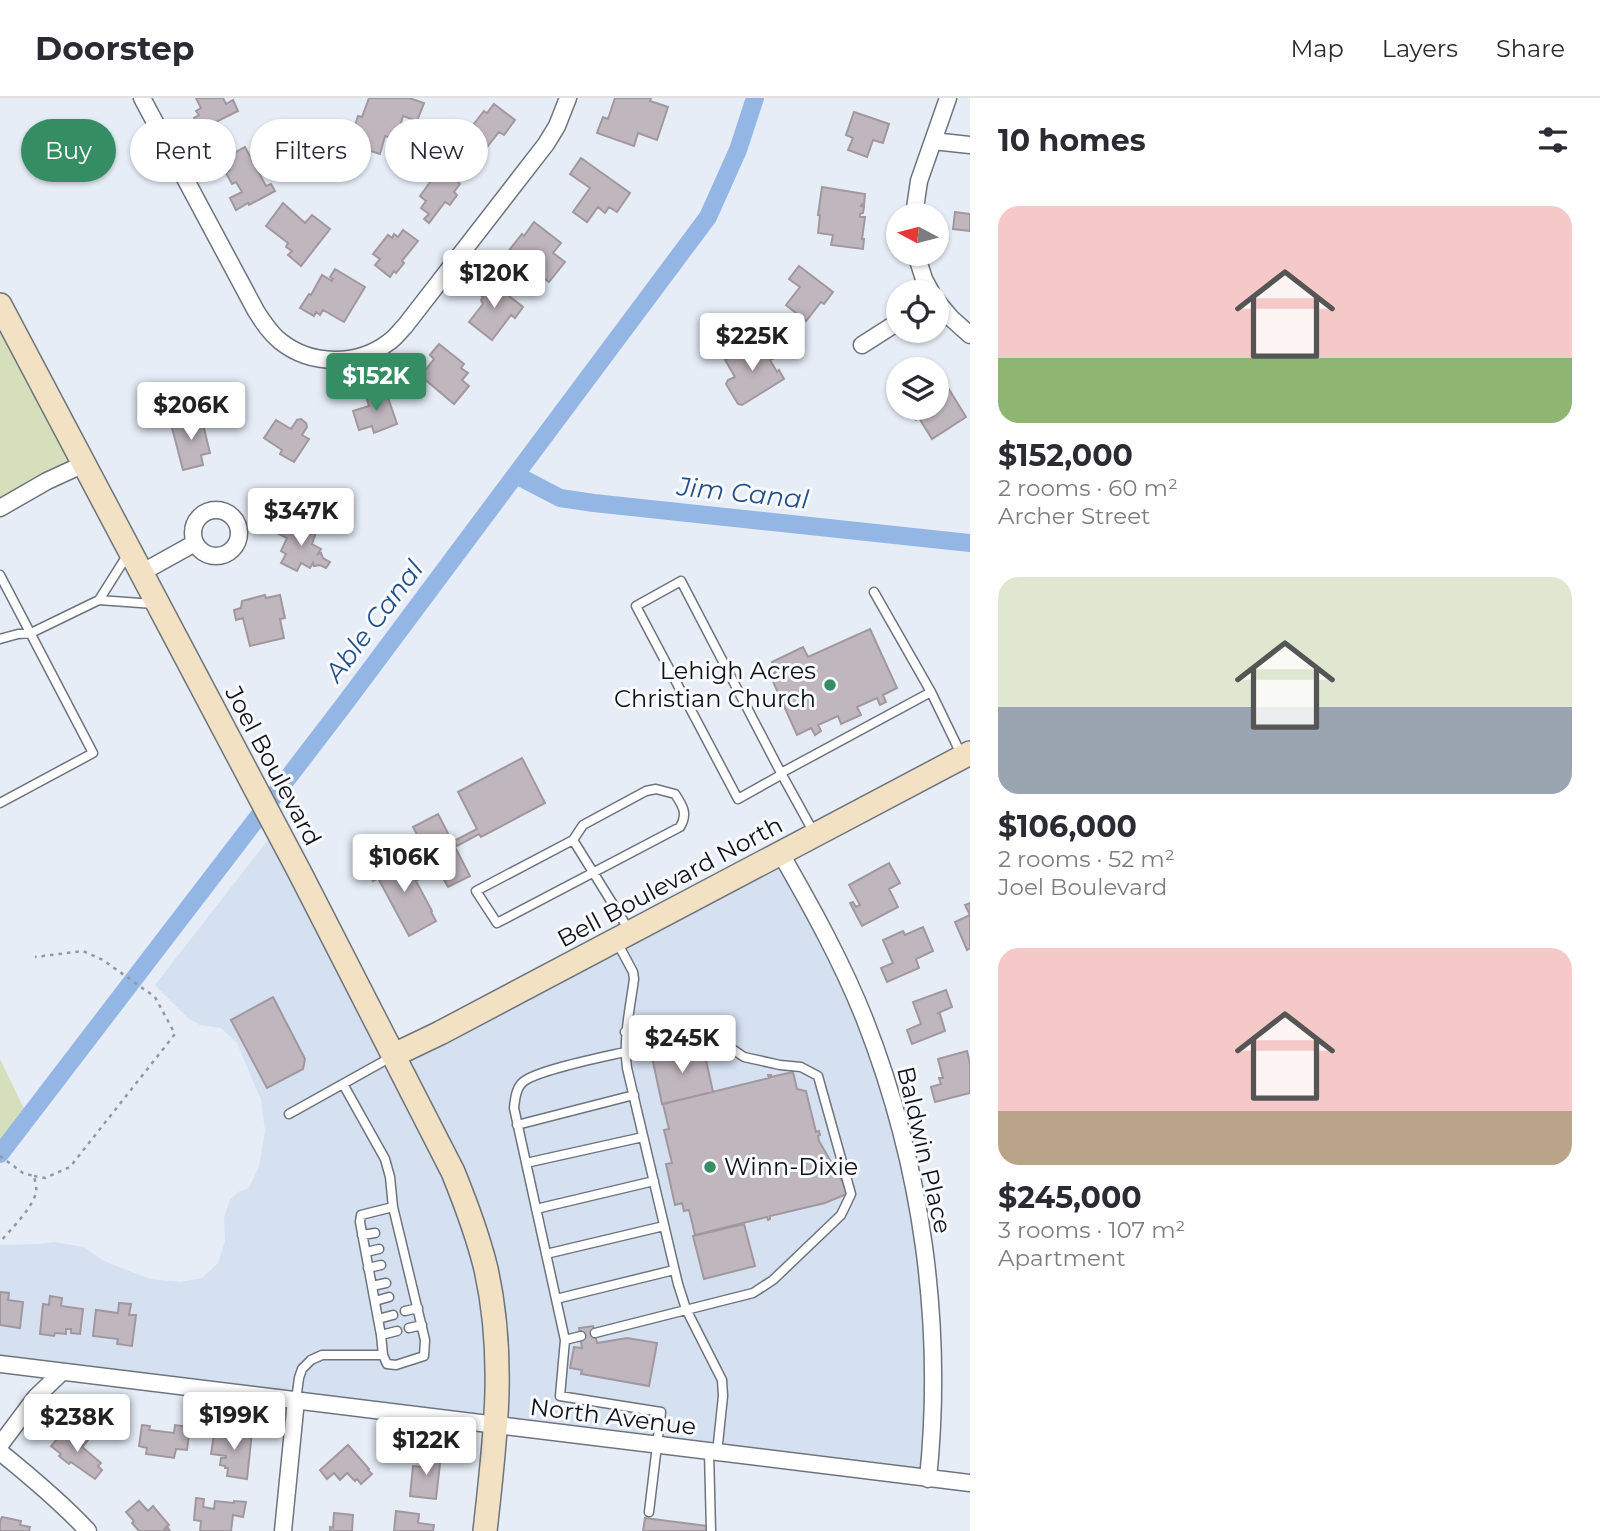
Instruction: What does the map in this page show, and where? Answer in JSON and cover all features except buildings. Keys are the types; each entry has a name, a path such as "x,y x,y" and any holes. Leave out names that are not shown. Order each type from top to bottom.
{"main road":[{"name":"Joel Boulevard","path":"0,305 281,835 453,1172 472,1220 486,1269 498,1359 497,1425 485,1531"},
{"name":"Bell Boulevard North","path":"394,1055 966,755"}],"street":[{"path":"142,98 267,328 281,342 299,353 334,360 351,359 373,352 390,341 405,326 546,144 557,126 568,98"},
{"path":"916,203 919,181 948,98"},
{"path":"933,141 970,145"},
{"path":"949,316 970,335"},
{"path":"862,345 886,330"},
{"path":"0,508 47,481 84,464"},
{"path":"141,573 195,543"},
{"name":"Baldwin Place","path":"781,854 841,965 864,1018 901,1129 915,1192 931,1306 933,1392 928,1479"},
{"name":"North Avenue","path":"0,1364 970,1483"},
{"path":"0,1445 36,1397 62,1372"},
{"path":"283,1531 296,1400"},
{"path":"0,1452 73,1514 88,1531"}],"lane":[{"path":"0,639 32,633 99,600 130,551"},
{"path":"0,575 93,753 0,803"},
{"path":"816,836 781,773 681,581 636,606 738,799 781,773 931,692"},
{"path":"874,592 966,755"},
{"path":"99,600 157,604"},
{"path":"656,789 675,794 684,808 685,820 680,827 497,923 476,891 573,840 583,825 646,791 656,789"},
{"path":"573,840 593,873 623,937 633,972 625,1052 643,1137 674,1270 687,1310 722,1380 723,1396 713,1453 711,1531"},
{"path":"595,1333 752,1293 773,1280 841,1215 851,1194 818,1076 801,1067 744,1057 695,1028 663,1025 625,1032"},
{"path":"625,1052 534,1075 521,1084 515,1096 514,1108 565,1340 560,1396 661,1412 649,1512"},
{"path":"289,1114 394,1055"},
{"path":"343,1084 385,1159 393,1207 425,1339 424,1356 396,1365 387,1364 383,1354 360,1222 361,1215 393,1207"},
{"path":"517,1125 634,1094"},
{"path":"526,1163 643,1137"},
{"path":"536,1209 654,1181"},
{"path":"546,1254 664,1226"},
{"path":"388,1231 399,1228"},
{"path":"362,1235 375,1233"},
{"path":"392,1246 403,1244"},
{"path":"366,1252 379,1249"},
{"path":"395,1262 407,1259"},
{"path":"368,1268 381,1265"},
{"path":"556,1299 674,1270"},
{"path":"398,1280 410,1277"},
{"path":"372,1286 386,1283"},
{"path":"403,1294 414,1291"},
{"path":"375,1301 389,1297"},
{"path":"405,1311 418,1308"},
{"path":"378,1319 393,1315"},
{"path":"409,1328 422,1325"},
{"path":"381,1335 397,1331"},
{"path":"565,1340 581,1336"},
{"path":"296,1400 302,1369 322,1354 383,1354"}],"path":[{"path":"0,1156 23,1173 45,1178 70,1167 175,1034 155,997 103,960 83,951 35,957"},
{"path":"0,1242 24,1214 36,1194 34,1176"}],"shaded area":[{"path":"271,836 445,1175 477,1271 484,1315 487,1424 0,1359 0,1245 54,1242 84,1247 104,1261 150,1279 180,1282 202,1278 218,1263 225,1241 224,1217 230,1200 238,1192 249,1188 259,1167 265,1131 261,1100 237,1043 221,1028 200,1025 188,1018 155,985"},
{"path":"791,859 914,1154 935,1472 506,1426 507,1400 444,1132 406,1059"}],"green space":[{"path":"0,325 72,460 0,500"},
{"path":"0,1059 28,1117 0,1154"}],"waterway":[{"name":"Able Canal","path":"0,1154 346,702 708,217 738,150 755,98"},
{"name":"Jim Canal","path":"516,475 560,498 970,543"}],"place":[{"name":"Lehigh Acres Christian Church","path":"830,685"},
{"name":"Winn-Dixie","path":"710,1167"}]}
